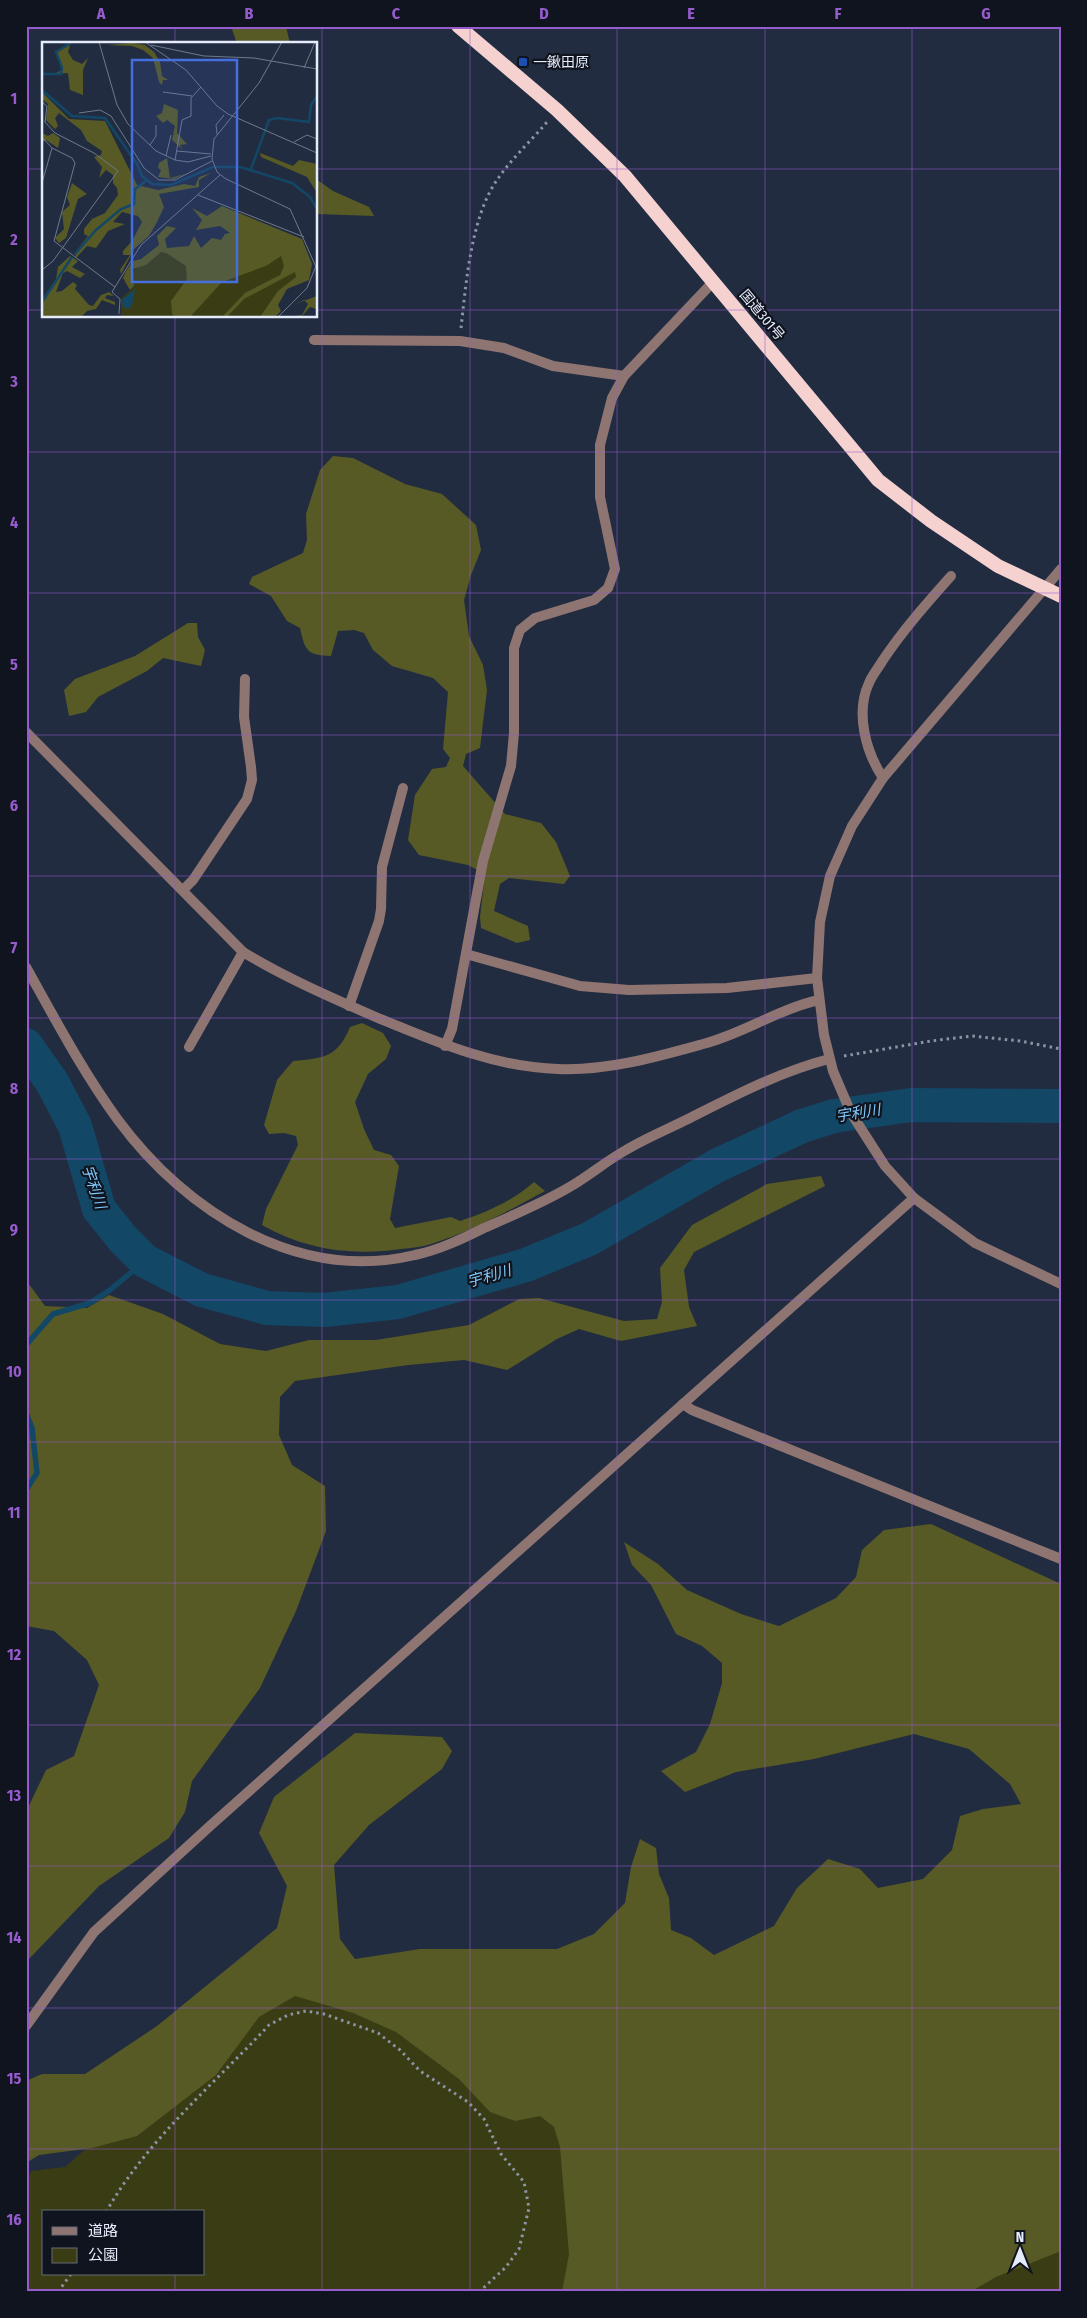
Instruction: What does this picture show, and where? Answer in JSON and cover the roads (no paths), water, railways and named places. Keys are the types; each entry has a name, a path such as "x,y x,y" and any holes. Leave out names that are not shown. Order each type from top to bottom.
{"highway":[{"name":"国道301号","path":"458,26 557,110 625,176 878,480 931,521 998,566 1061,596"}],"street":[{"path":"445,1046 452,1029 483,861 511,766 514,733 514,648 520,630 535,618 594,600 608,588 615,569 600,497 600,445 612,398 624,376 713,282"},
{"path":"314,340 460,341 504,348 553,366 624,376"},
{"path":"1061,568 882,778 852,826 830,876 820,922 817,978 829,1059 833,1071 851,1112 885,1166 914,1198 975,1243 1061,1284"},
{"path":"882,778 873,763 867,747 863,710 868,683 898,638 950,576"},
{"path":"183,890 192,880 248,799 252,780 244,717 245,679"},
{"path":"26,732 243,952 274,971 350,1006 445,1046 483,1058 526,1066 582,1069 626,1063 705,1044 737,1033 802,1004 819,1000"},
{"path":"350,1006 381,909 382,867 403,788"},
{"path":"189,1047 243,952"},
{"path":"466,954 580,986 629,990 727,988 817,978"},
{"path":"26,968 104,1100 120,1122 172,1180 211,1212 245,1232 279,1248 310,1256 343,1260 377,1260 404,1257 440,1248 549,1198 627,1149 740,1092 789,1071 829,1059"},
{"path":"26,2026 94,1932 210,1826 914,1198"},
{"path":"683,1404 692,1410 1061,1559"}],"waterway":[{"name":"宇利川","path":"26,1045 52,1082 75,1126 99,1209 123,1239 145,1261 202,1290 267,1308 324,1310 398,1302 526,1265 589,1239 718,1165 802,1126 834,1116 911,1105 1061,1106"},
{"path":"26,1345 53,1314 90,1303 110,1290 145,1261"},
{"path":"26,1413 32,1428 37,1473 26,1490"}],"place":[{"name":"一鍬田原","path":"523,62"}]}
